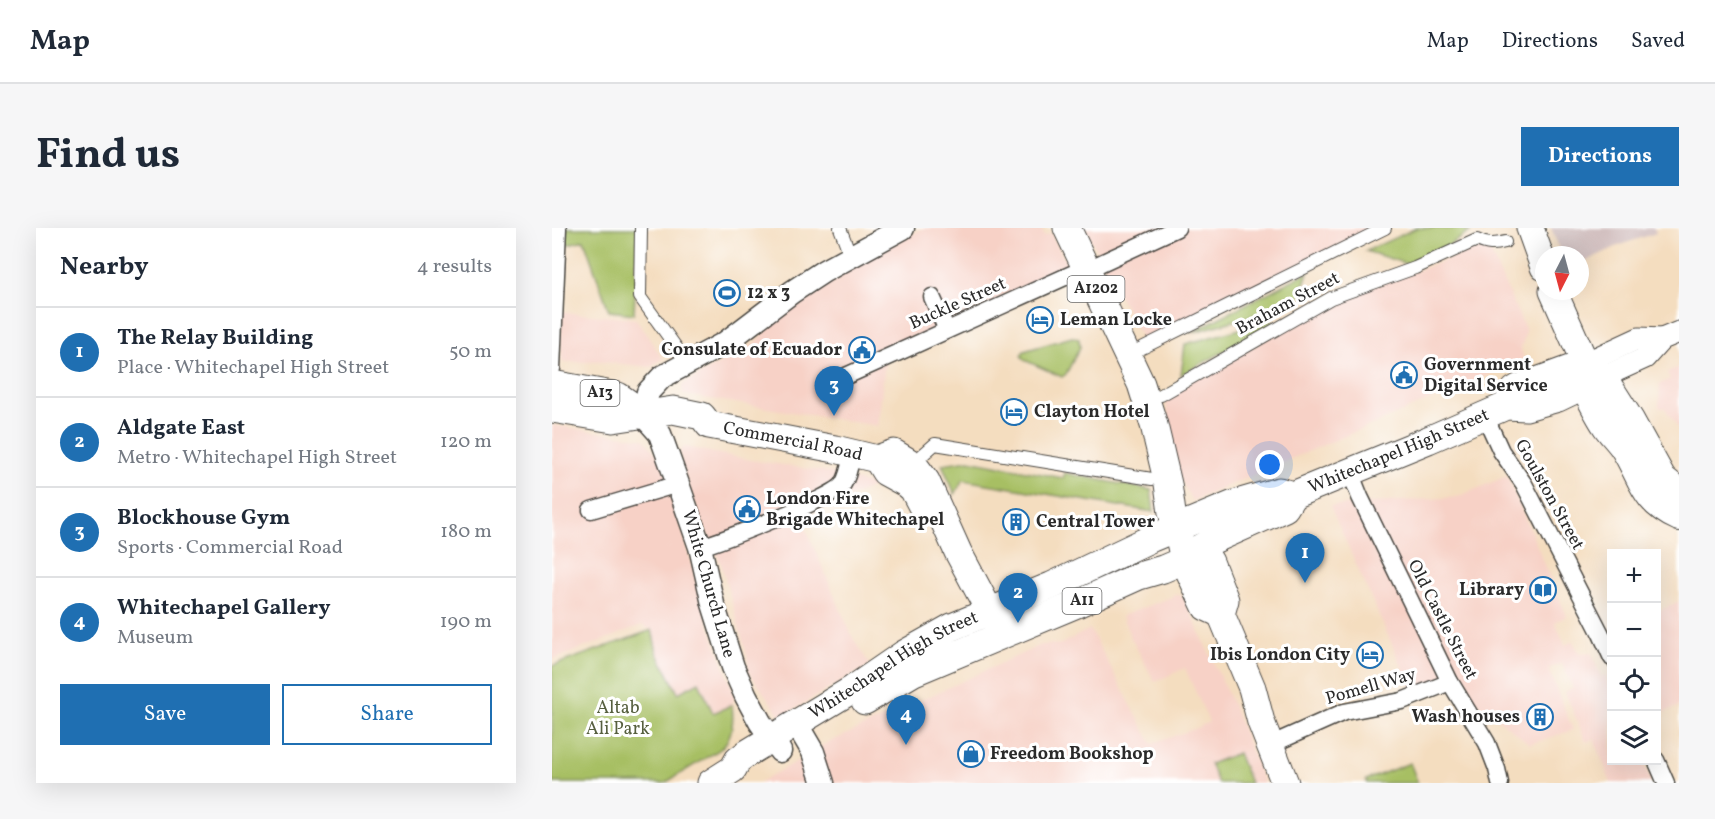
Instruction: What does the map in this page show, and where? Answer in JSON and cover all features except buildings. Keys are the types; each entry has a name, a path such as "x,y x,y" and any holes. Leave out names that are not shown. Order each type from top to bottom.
{"highway":[{"name":"A1202","path":"1067,228 1146,397 1168,484 1172,513 1190,548 1206,608 1221,614 1252,688 1285,783"},
{"path":"1530,228 1536,246"},
{"path":"1557,300 1590,375"},
{"name":"Whitechapel High Street","path":"801,730 853,688 904,654 952,627 1051,586 1152,538 1190,548 1261,533 1273,513 1285,508 1293,495 1495,411 1526,407 1558,398 1590,375"},
{"name":"A13","path":"552,384 618,396 643,415"},
{"name":"Commercial Road","path":"552,409 613,418 673,410 702,416 709,425 864,456 913,489 921,502 960,593 983,614 997,638"},
{"name":"Whitechapel High Street","path":"801,730 907,676 1139,576 1163,569 1251,499 1279,491 1293,495"},
{"name":"A11","path":"722,776 745,770 776,744 801,730"}],"main road":[{"path":"643,415 648,392 662,377 726,343 792,291 903,228"},
{"path":"1590,375 1631,420 1663,478 1679,491"},
{"path":"1590,375 1603,423 1633,464 1646,493 1666,513 1679,518"},
{"name":"White Church Lane","path":"643,415 660,434 678,484 700,547 713,604 733,667 760,722 776,744"},
{"path":"801,730 817,760 823,783"}],"street":[{"path":"552,369 558,228"},
{"path":"641,228 640,297 688,364"},
{"path":"840,228 851,257"},
{"name":"Buckle Street","path":"846,376 1177,228"},
{"name":"Braham Street","path":"1140,350 1385,228"},
{"name":"Braham Street","path":"1161,395 1331,298 1415,268 1477,240 1493,245 1505,242"},
{"path":"932,297 947,330"},
{"path":"1590,375 1639,338 1670,335"},
{"name":"Goulston Street","path":"1495,411 1501,451 1524,484 1611,657"},
{"path":"919,458 935,444 1152,479 1156,477"},
{"path":"700,547 773,519 831,493 842,486 849,469 864,456"},
{"name":"Old Castle Street","path":"1350,472 1450,682 1487,743 1500,783"},
{"path":"591,510 678,484"},
{"name":"Pomell Way","path":"1270,745 1344,712 1402,701 1450,682"},
{"path":"1658,765 1666,783"}],"shaded area":[{"path":"924,228 1041,228 1044,236 1051,233 1068,266 886,354 878,426 683,393 684,384 755,343 801,290"},
{"path":"1085,228 1389,228 1143,342"},
{"path":"1551,228 1654,228 1656,233 1620,245 1589,260 1589,246 1558,246"},
{"path":"1487,245 1526,331 1521,349 1524,360 1192,501 1174,467 1165,395 1338,299"},
{"path":"559,312 636,319 663,359 651,367 603,362 562,362"},
{"path":"1679,367 1679,430 1665,408 1659,408 1660,384 1670,379 1667,372"},
{"path":"552,425 644,439 664,463 707,619 735,696 732,705 713,713 678,693 657,652 652,630 642,625 552,660"},
{"path":"685,447 828,472 875,486 801,518 853,638 870,665 781,717 749,672 747,656 721,564 699,515 681,463 680,451"},
{"path":"1507,476 1567,616 1555,622 1565,645 1573,641 1579,654 1591,652 1601,677 1606,676 1607,679 1607,765 1644,765 1652,783 1611,783 1594,739 1586,742 1565,692 1573,688 1562,663 1548,669 1573,730 1530,744 1450,682 1415,696 1330,506 1457,497"},
{"path":"1177,595 1183,596 1231,701 1264,783 758,783 819,747 1041,645 1061,644 1090,629 1152,744 1199,727 1209,722 1185,668 1155,682 1122,616"},
{"path":"1679,601 1679,706 1661,713 1661,657 1661,610"}],"green space":[{"path":"566,228 638,228 634,314 609,311 584,240 565,245"},
{"path":"1416,228 1460,228 1470,232 1413,266 1366,251"},
{"path":"1308,272 1298,303 1190,333"},
{"path":"1273,320 1274,324 1181,375 1185,344"},
{"path":"1072,337 1079,339 1080,347 1066,374 1062,377 1024,360 1021,355 1024,351"},
{"path":"969,460 1063,478 1065,473 1151,490 1154,512 963,480 955,494 942,464"},
{"name":"Altab Ali Park","path":"652,630 657,652 678,693 699,682 713,713 732,705 730,735 724,746 665,783 552,783 552,666"},
{"path":"1238,753 1250,783 1218,783 1210,764"},
{"path":"1410,763 1418,783 1367,783 1366,780"}],"place":[{"name":"12 x 3","path":"727,293"},
{"name":"Leman Locke","path":"1040,320"},
{"name":"Consulate of Ecuador","path":"862,350"},
{"name":"Government Digital Service","path":"1404,375"},
{"name":"Clayton Hotel","path":"1014,412"},
{"name":"Blockhouse Gym","path":"834,416"},
{"name":"London Fire Brigade Whitechapel","path":"747,509"},
{"name":"Central Tower","path":"1016,522"},
{"name":"The Relay Building","path":"1305,583"},
{"name":"Library","path":"1543,590"},
{"name":"Aldgate East","path":"1018,623"},
{"name":"Ibis London City","path":"1370,655"},
{"name":"Wash houses","path":"1540,717"},
{"name":"Whitechapel Gallery","path":"906,745"},
{"name":"Freedom Bookshop","path":"971,754"}]}
